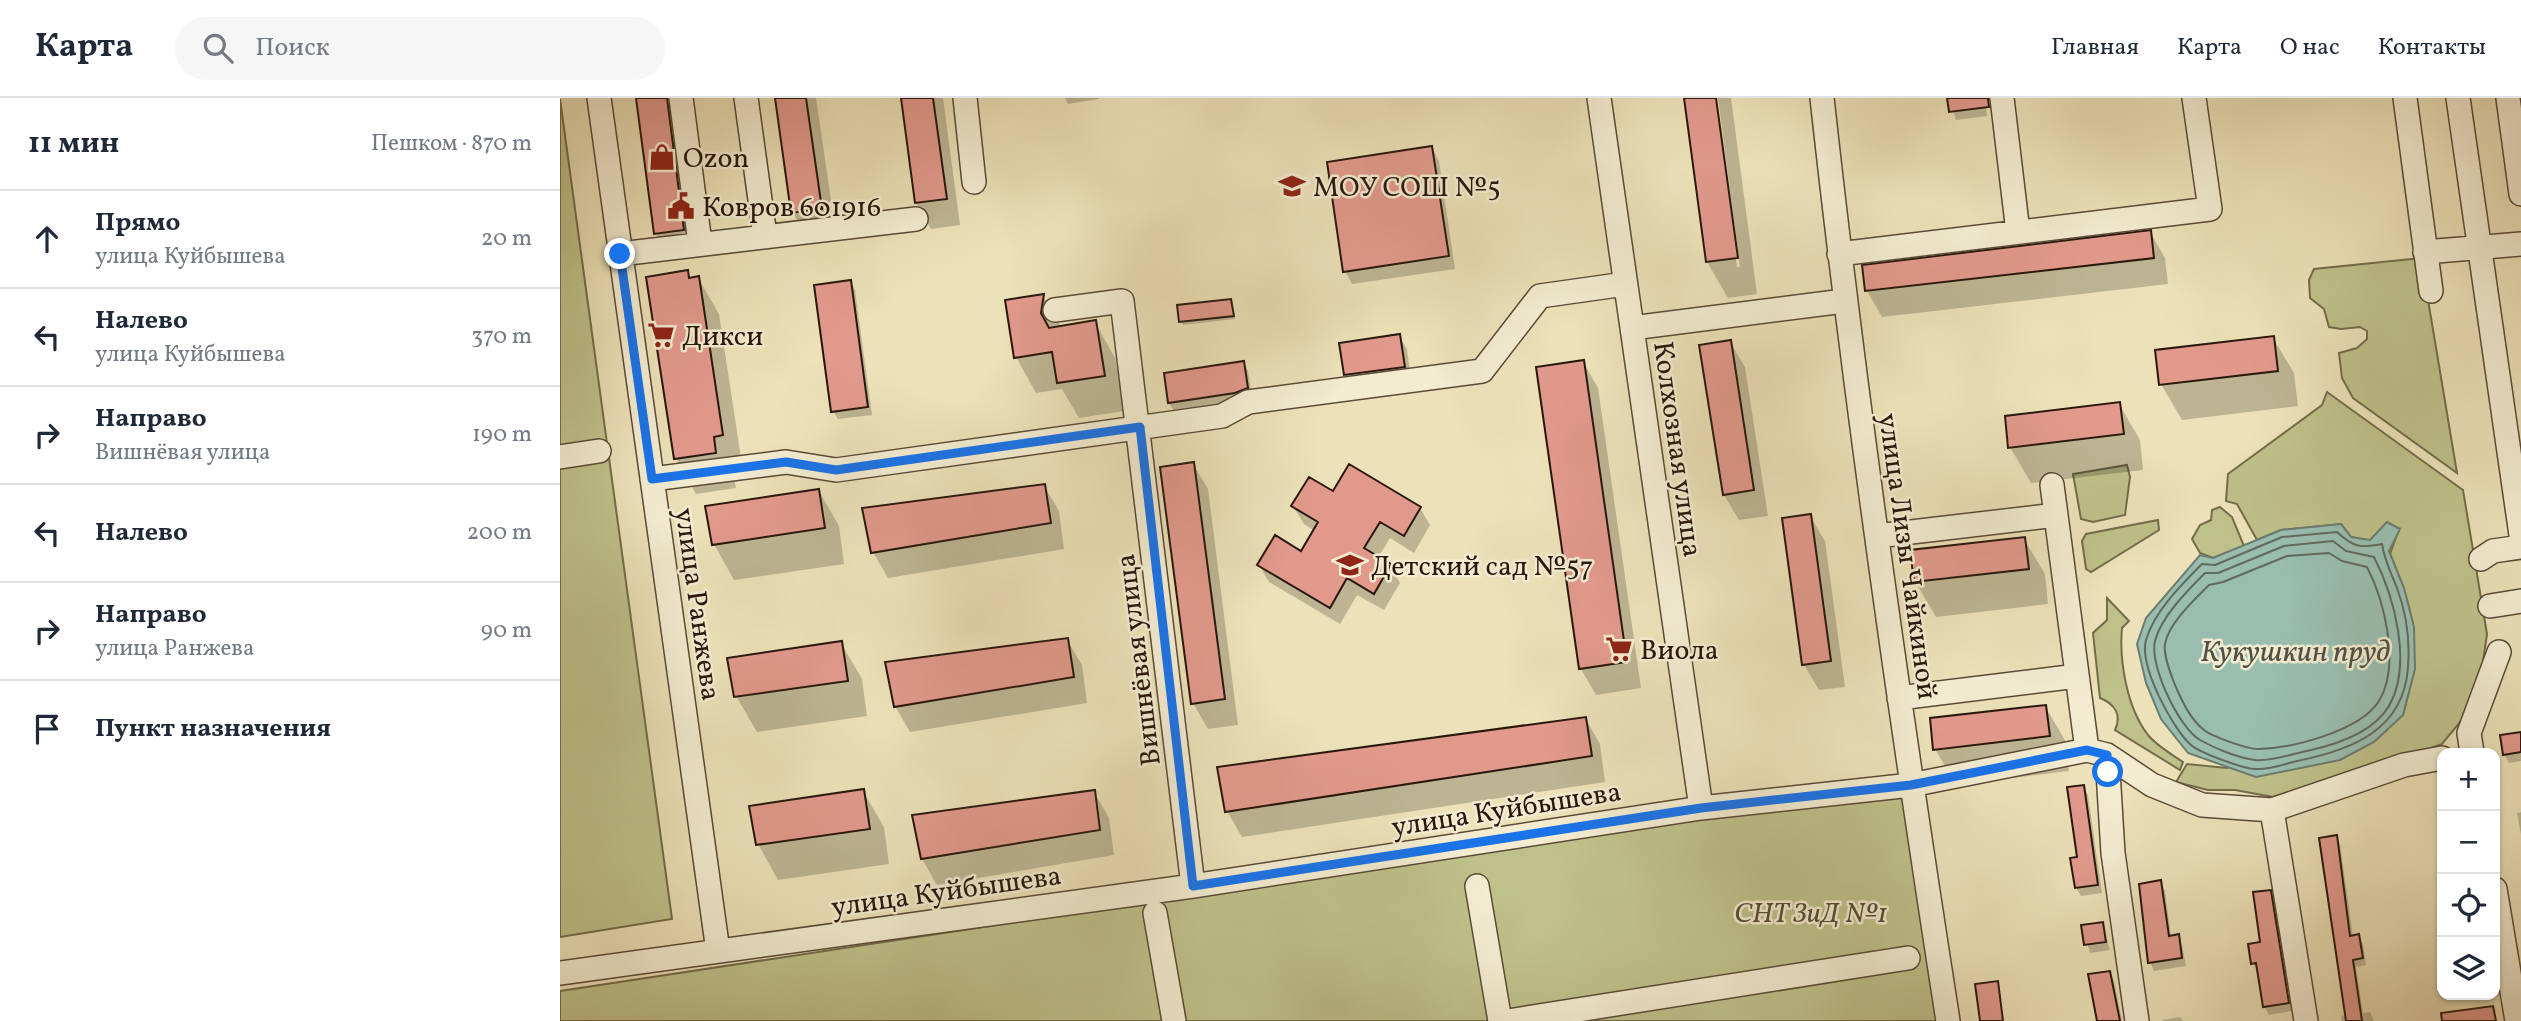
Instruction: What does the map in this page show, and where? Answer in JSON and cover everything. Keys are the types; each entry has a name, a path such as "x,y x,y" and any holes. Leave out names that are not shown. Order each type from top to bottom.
{"street":[{"name":"улица Ранжева","path":"599,98 718,951"},
{"path":"681,98 700,243"},
{"path":"746,98 765,236"},
{"path":"965,98 974,182"},
{"name":"Колхозная улица","path":"1599,98 1701,808"},
{"name":"улица Лизы Чайкиной","path":"1822,98 1844,301 1911,785 1948,1021"},
{"path":"2002,98 2018,232"},
{"path":"1839,254 2210,209 2194,98"},
{"path":"2405,98 2431,291"},
{"path":"2458,98 2521,535"},
{"path":"2508,98 2521,194"},
{"path":"620,254 916,219"},
{"path":"2426,252 2521,244"},
{"path":"652,479 786,462 836,470 1222,416 1248,402 1482,371 1540,296 1625,284"},
{"name":"Вишнёвая улица","path":"1055,310 1122,301 1140,427 1193,886"},
{"path":"1632,328 1844,301"},
{"path":"560,457 599,451"},
{"path":"2052,485 2077,676 2097,753 2137,1021"},
{"path":"1877,536 2056,515"},
{"path":"2481,559 2493,551 2521,547"},
{"path":"2490,606 2521,601"},
{"path":"2471,743 2499,652"},
{"path":"1899,698 2077,676"},
{"path":"2097,753 2152,785 2202,805 2272,810 2404,765 2437,758"},
{"name":"улица Куйбышева","path":"560,973 1193,886 1701,808 1911,785 2097,753"},
{"path":"2272,810 2306,1021"},
{"path":"1477,886 1500,1021"},
{"path":"1155,913 1174,1021"},
{"path":"2500,920 2516,1021"},
{"path":"1508,1021 1908,958"}],"green space":[{"path":"560,99 672,919 560,937"},
{"path":"2421,258 2457,473 2353,398 2342,378 2339,353 2357,348 2367,339 2367,331 2360,327 2329,327 2324,309 2310,298 2309,280 2314,269"},
{"path":"2327,392 2463,490 2487,634 2482,669 2466,715 2442,744 2365,772 2273,797 2235,790 2208,790 2176,782 2187,764 2227,768 2403,715 2414,651 2411,615 2390,554 2399,529 2371,541 2351,537 2341,524 2281,530 2257,540 2237,504 2226,501 2228,474 2322,405"},
{"path":"2127,465 2130,477 2125,515 2093,522 2081,519 2073,474"},
{"path":"2220,507 2232,517 2244,546 2213,558 2200,553 2192,539 2200,525 2211,520 2212,510"},
{"path":"2158,520 2159,530 2091,572 2086,569 2082,541 2086,534"},
{"path":"2107,598 2129,621 2122,628 2121,641 2123,669 2135,712 2148,735 2164,750 2183,762 2180,770 2115,730 2118,720 2116,711 2110,703 2100,698 2093,633 2107,620"},
{"name":"СНТ ЗиД №1","path":"1908,787 1938,1021 560,1021 560,991"}],"water":[{"name":"Кукушкин пруд","path":"2387,522 2400,529 2389,551 2404,588 2414,627 2415,669 2403,715 2374,742 2340,760 2256,777 2188,753 2161,719 2146,683 2137,644 2146,618 2200,555 2213,558 2281,530 2341,524 2351,537 2370,540"}],"building":[{"path":"636,98 667,98 684,230 654,234"},
{"path":"775,98 806,98 822,209 791,213"},
{"path":"901,98 933,98 947,199 915,203"},
{"path":"1684,98 1716,98 1738,258 1706,262"},
{"path":"1947,98 1988,98 1989,107 1949,112"},
{"path":"1432,146 1449,256 1343,272 1327,162"},
{"path":"2151,230 2154,258 1865,291 1862,265"},
{"path":"688,270 689,278 699,276 723,435 714,437 716,453 674,459 646,277"},
{"path":"851,280 868,407 831,412 814,285"},
{"path":"1044,294 1041,313 1049,328 1096,320 1105,376 1057,383 1052,352 1014,358 1005,300"},
{"path":"1231,299 1234,316 1179,322 1177,305"},
{"path":"1400,334 1405,367 1344,375 1339,343"},
{"path":"2274,336 2278,371 2159,385 2155,350"},
{"path":"1731,340 1754,490 1723,495 1699,345"},
{"path":"1584,360 1627,662 1579,669 1536,367"},
{"path":"1244,361 1248,388 1235,393 1168,403 1164,373"},
{"path":"2120,402 2124,434 2008,448 2005,416"},
{"path":"1194,462 1225,699 1191,704 1160,467"},
{"path":"1349,464 1421,507 1404,536 1380,522 1364,548 1391,564 1374,594 1347,578 1330,608 1257,565 1275,535 1301,551 1318,522 1291,506 1309,477 1333,491"},
{"path":"1045,484 1051,523 871,553 862,508"},
{"path":"819,489 825,528 712,545 705,506"},
{"path":"1811,514 1831,661 1802,665 1782,518"},
{"path":"2025,537 2029,569 1914,582 1910,550"},
{"path":"1068,638 1074,677 894,707 885,662"},
{"path":"842,641 848,681 734,697 727,658"},
{"path":"2046,705 2050,736 1933,750 1930,718"},
{"path":"1586,717 1592,756 1225,812 1217,767"},
{"path":"2521,732 2521,752 2503,755 2500,735"},
{"path":"2084,785 2098,885 2075,888 2070,858 2077,857 2067,787"},
{"path":"864,789 870,829 756,845 749,806"},
{"path":"1095,790 1100,830 921,859 912,815"},
{"path":"2337,835 2350,936 2359,934 2363,958 2353,960 2362,1021 2346,1021 2319,838"},
{"path":"2161,880 2169,936 2179,934 2182,958 2148,963 2139,884"},
{"path":"2271,890 2289,1003 2263,1007 2256,963 2251,964 2248,944 2260,942 2253,892"},
{"path":"2103,922 2106,942 2084,945 2081,925"},
{"path":"2110,971 2120,1021 2097,1021 2088,974"},
{"path":"1998,981 2003,1021 1980,1021 1975,984"},
{"path":"2493,1006 2496,1021 2442,1021 2441,1013"}],"place":[{"name":"Ozon","path":"662,157"},
{"name":"МОУ СОШ №5","path":"1292,186"},
{"name":"Ковров 601916","path":"681,206"},
{"name":"Дикси","path":"661,335"},
{"name":"Детский сад №57","path":"1350,565"},
{"name":"Виола","path":"1619,649"}],"route":[{"path":"620,254 652,479 786,462 836,470 1140,427 1193,886 1701,808 1911,785 2087,750 2107,755 2108,772"}]}
